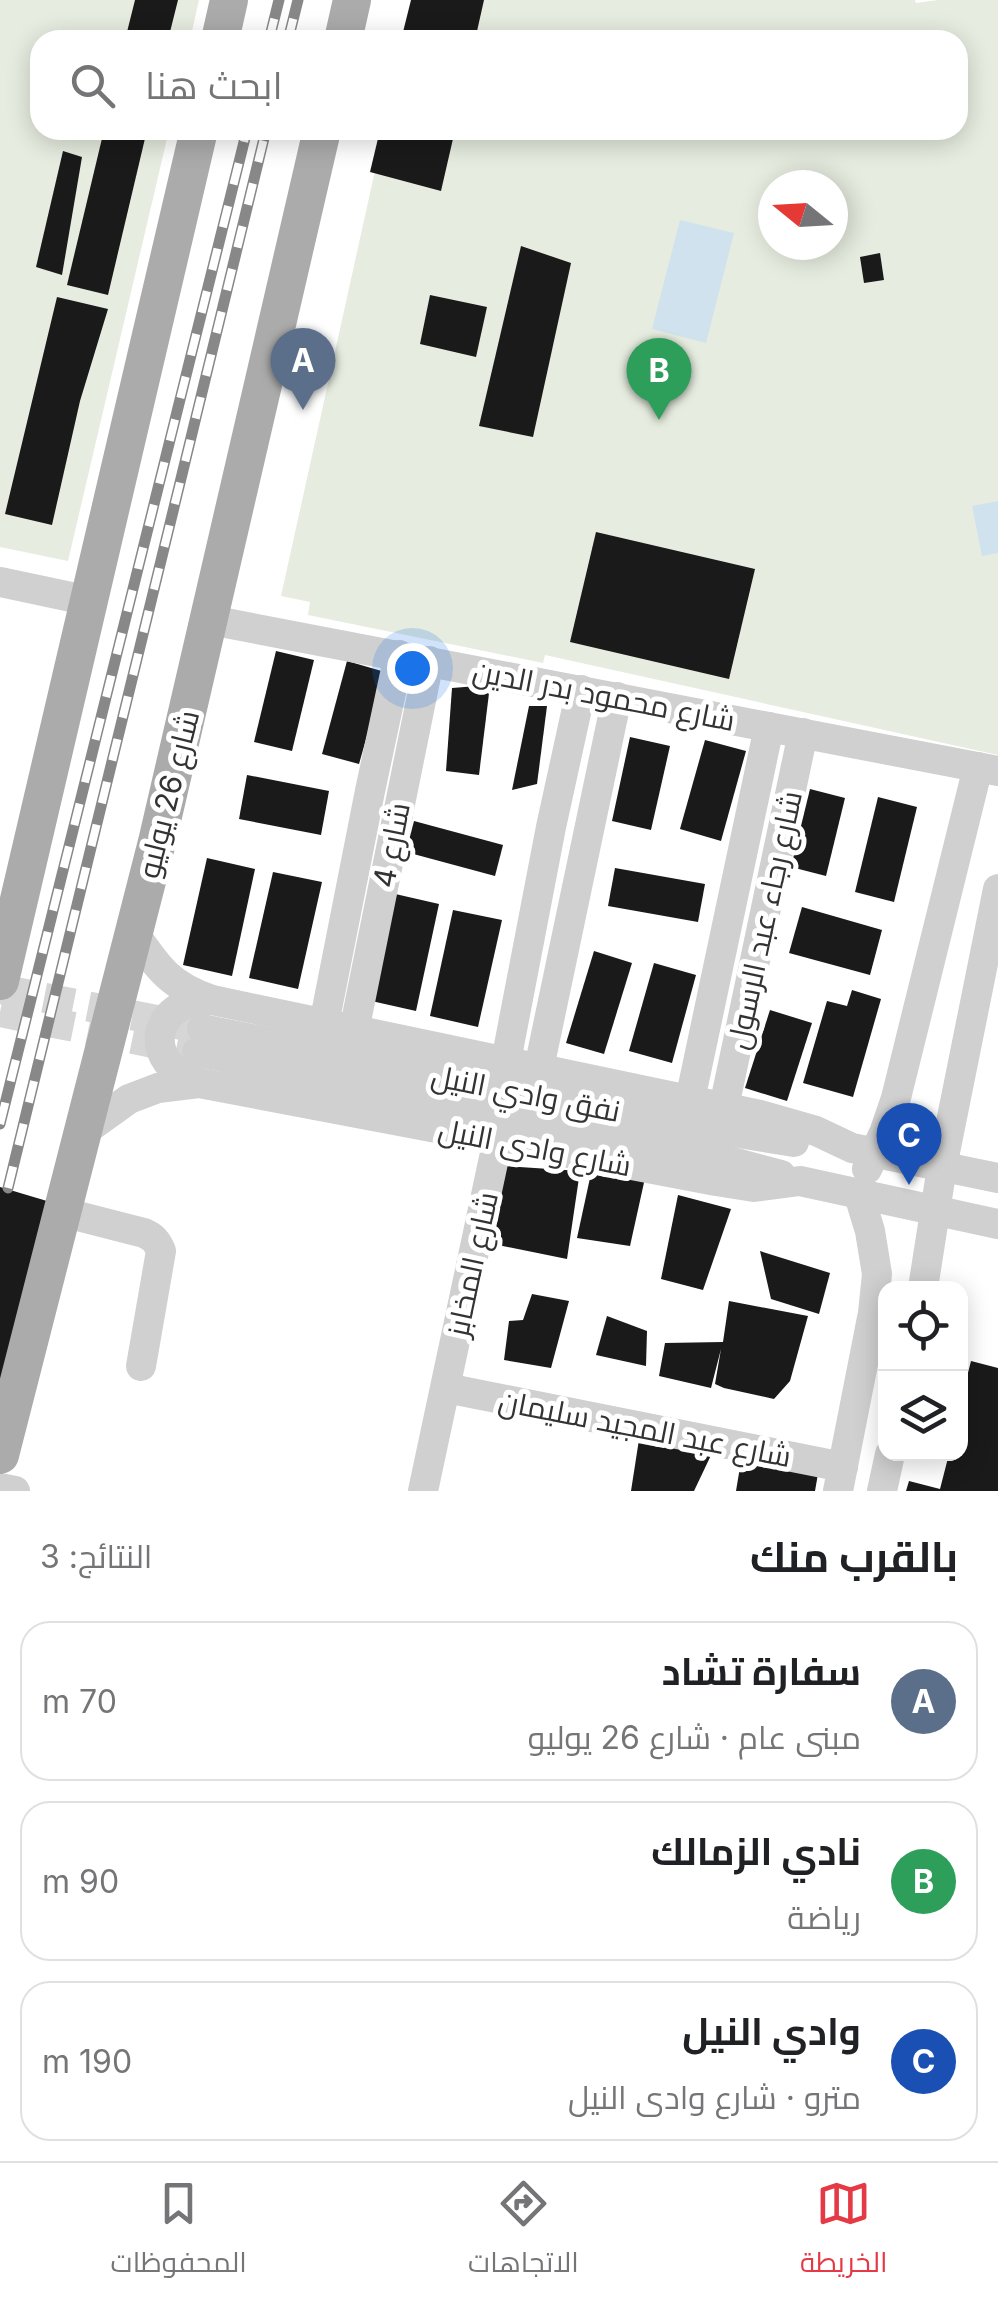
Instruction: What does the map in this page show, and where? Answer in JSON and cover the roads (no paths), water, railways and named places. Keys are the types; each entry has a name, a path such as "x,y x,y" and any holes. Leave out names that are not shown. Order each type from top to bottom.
{"main road":[{"path":"222,30 229,0"},
{"path":"344,30 352,0"},
{"path":"0,981 6,938 90,600 197,140"},
{"name":"شارع 26 يوليو","path":"0,1455 134,934 320,140"}],"street":[{"path":"0,582 90,600"},
{"name":"شارع محمود بدر الدين","path":"210,620 988,769"},
{"name":"شارع 4","path":"339,1027 414,658"},
{"path":"506,1062 581,690"},
{"path":"539,1068 616,697"},
{"name":"شارع رجاء عبد الرسول","path":"690,1100 769,727"},
{"name":"شارع رجاء عبد الرسول","path":"724,1108 803,733"},
{"path":"863,1150 884,1134 896,1098 988,769"},
{"path":"925,1281 942,1166 998,889"},
{"path":"536,914 570,919"},
{"path":"134,934 166,977 212,1000 690,1100 816,1132 863,1150 998,1178"},
{"path":"199,1083 180,1077 166,1063 159,1044 162,1024 174,1008 192,999 212,1000"},
{"name":"نفق وادي النيل","path":"800,1181 693,1152 200,1041 802,1144 863,1150"},
{"name":"شارع وادى النيل","path":"83,1132 129,1099 158,1088 199,1083 736,1184 800,1181 998,1224"},
{"name":"شارع المخابز","path":"424,1491 498,1139"},
{"path":"841,1479 877,1274 859,1196 865,1174 863,1150"},
{"path":"62,1212 144,1233 158,1242 161,1251 141,1366"},
{"path":"877,1274 888,1265 902,1263 916,1268 922,1281"},
{"name":"شارع عبد المجيد سليمان","path":"446,1388 841,1479"},
{"path":"882,1491 888,1461"},
{"path":"0,1488 15,1491"}],"water":[{"path":"680,220 734,233 706,343 652,329"},
{"path":"998,501 998,553 982,556 972,506"}],"tunnel":[{"path":"0,989 202,1029"},
{"path":"0,1012 197,1052"}],"railway":[{"path":"272,30 279,0"},
{"path":"290,30 298,0"},
{"path":"0,1124 245,140"},
{"path":"8,1188 264,140"}],"place":[{"name":"سفارة تشاد","path":"303,410"},
{"name":"نادي الزمالك","path":"659,420"},
{"name":"وادي النيل","path":"909,1185"}]}
